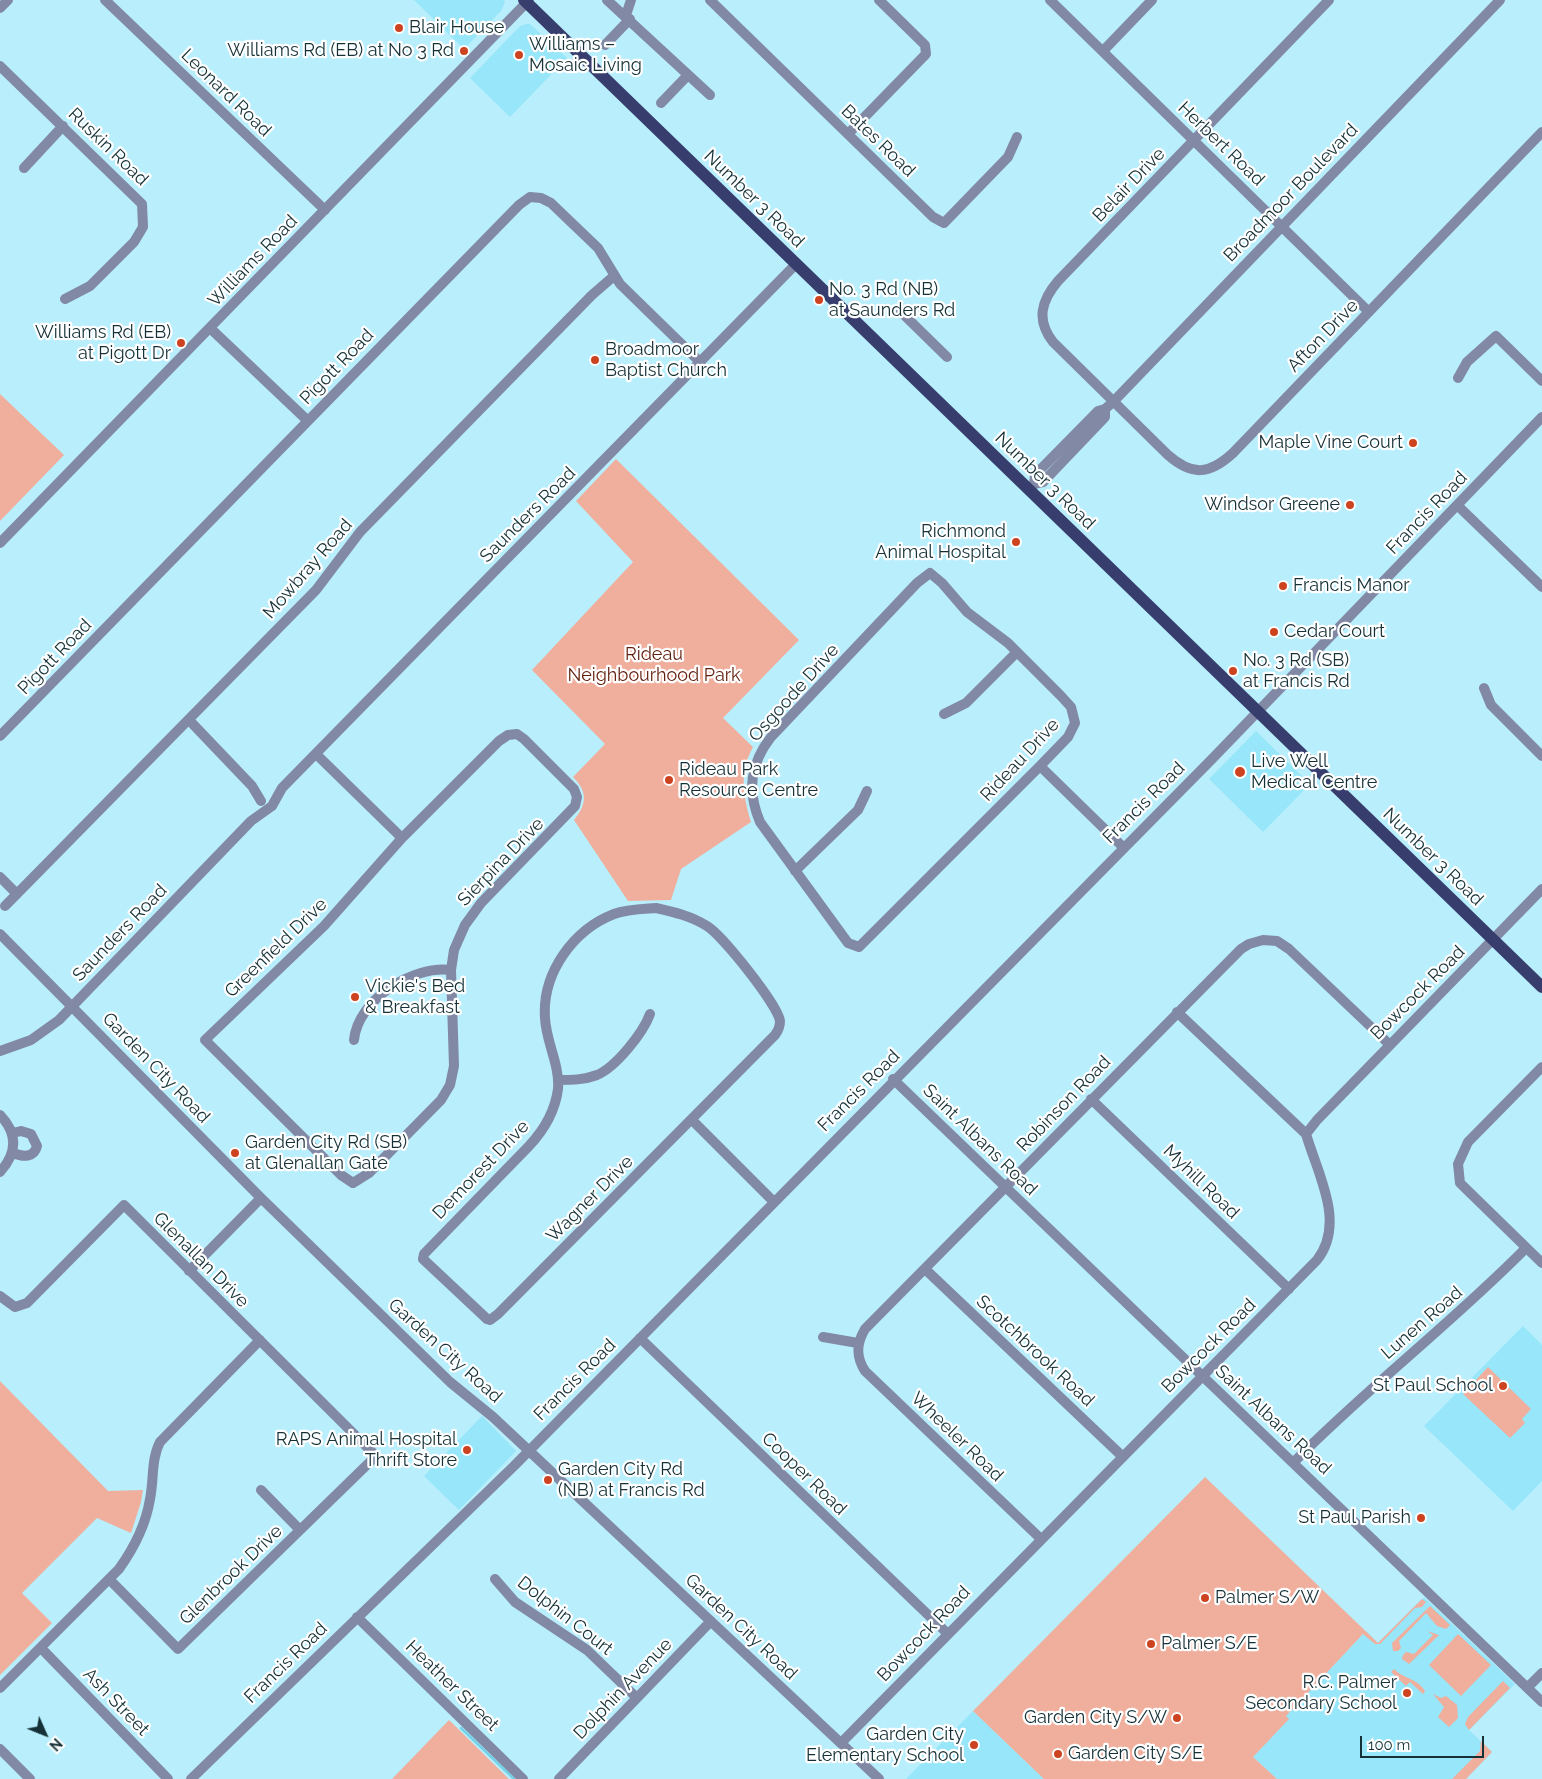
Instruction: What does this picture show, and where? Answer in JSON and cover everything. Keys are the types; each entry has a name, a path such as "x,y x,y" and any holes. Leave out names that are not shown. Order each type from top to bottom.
{"main road":[{"name":"Number 3 Road","path":"527,1 796,264 1031,486 1258,712 1542,987"}],"street":[{"path":"0,8 8,0"},
{"name":"Leonard Road","path":"105,0 325,210"},
{"path":"607,0 628,17 710,95"},
{"path":"605,45 628,17 631,0"},
{"name":"Bates Road","path":"710,0 933,217 944,223 1008,157 1017,138"},
{"path":"848,134 926,54 925,44 879,0"},
{"name":"Herbert Road","path":"1050,0 1368,312"},
{"path":"1103,51 1152,0"},
{"name":"Belair Drive","path":"1109,405 1047,335 1042,319 1043,305 1058,282 1329,0"},
{"name":"Broadmoor Boulevard","path":"1031,486 1043,482 1105,417 1109,405 1500,0"},
{"name":"Williams Road","path":"0,543 527,1"},
{"name":"Ruskin Road","path":"0,66 138,198 142,204 143,227 134,242 90,286 65,299"},
{"path":"661,104 688,75"},
{"path":"24,168 63,126"},
{"name":"Afton Drive","path":"1109,405 1176,462 1196,470 1212,468 1233,453 1542,132"},
{"name":"Pigott Road","path":"0,736 519,205 530,197 541,198 555,206 598,248 614,276 701,363"},
{"name":"Saunders Road","path":"0,1051 18,1046 40,1035 55,1024 251,821 267,800 282,788 316,754 796,264"},
{"name":"Mowbray Road","path":"5,906 320,585 360,532 592,295 614,276"},
{"path":"902,312 947,357"},
{"path":"210,328 308,421"},
{"path":"1458,378 1467,362 1496,336 1542,381"},
{"name":"Francis Road","path":"191,1779 528,1451 893,1079 1258,712 1542,417"},
{"path":"1457,505 1542,587"},
{"name":"Rideau Drive","path":"859,947 1040,766 1072,731 1075,717 1071,708 1061,696 1017,652 967,612 942,583 930,573"},
{"name":"Osgoode Drive","path":"859,947 848,943 760,822 755,809 752,777 756,762 771,737 917,583 930,573"},
{"path":"944,714 966,703 1017,652"},
{"path":"1484,688 1490,704 1542,756"},
{"path":"189,720 267,800"},
{"name":"Greenfield Drive","path":"353,1183 341,1175 205,1040 324,926 402,838 499,741 513,734"},
{"name":"Sierpina Drive","path":"353,1183 369,1173 441,1100 450,1085 454,1066 451,970 457,942 472,914 570,813 577,802 576,792 570,784 524,739 513,734"},
{"path":"316,754 402,838"},
{"path":"1040,766 1123,847"},
{"path":"795,871 858,810 867,791"},
{"path":"0,877 17,894"},
{"name":"Bowcock Road","path":"841,1742 1324,1252 1331,1231 1330,1213 1306,1134 1542,889"},
{"name":"Demorest Drive","path":"428,1249 538,1136 552,1113 558,1080 547,1036 544,1017 545,1002 553,973 566,950 594,925 616,913 632,910 661,909 682,913 713,929 747,969 778,1015 780,1024"},
{"name":"Garden City Road","path":"0,934 261,1198 450,1382 493,1417 879,1779"},
{"name":"Robinson Road","path":"858,1348 865,1329 1241,948 1256,941 1271,940 1289,949 1390,1045"},
{"path":"354,1040 355,1029 362,1016 396,983 418,973 436,969 451,970"},
{"path":"1177,1012 1306,1134"},
{"path":"558,1080 580,1079 602,1072 639,1035 650,1014"},
{"name":"Wagner Drive","path":"428,1249 423,1259 480,1313 490,1320 692,1120 775,1035 780,1024"},
{"path":"1542,1067 1468,1142 1458,1164 1460,1183 1542,1263"},
{"name":"Saint Albans Road","path":"893,1079 1542,1702"},
{"name":"Myhill Road","path":"1091,1099 1289,1288"},
{"path":"0,1115 13,1132 13,1153 10,1161 0,1172"},
{"path":"692,1120 773,1201"},
{"path":"13,1132 21,1131 31,1134 37,1146 29,1156 13,1153"},
{"path":"189,1271 261,1198"},
{"name":"Glenallan Drive","path":"0,1296 15,1307 26,1303 124,1205 376,1456"},
{"name":"Lunen Road","path":"1294,1462 1337,1419 1483,1292 1526,1248"},
{"name":"Scotchbrook Road","path":"924,1269 1123,1456"},
{"path":"823,1337 858,1348"},
{"name":"Cooper Road","path":"640,1338 947,1634"},
{"path":"0,1688 110,1580 129,1554 142,1526 150,1500 155,1455 160,1442 260,1340"},
{"name":"Wheeler Road","path":"858,1348 865,1371 1041,1539"},
{"name":"Glenbrook Drive","path":"110,1580 178,1649 376,1456"},
{"path":"261,1490 300,1530"},
{"name":"Dolphin Court","path":"495,1579 515,1602 587,1650 637,1698"},
{"name":"Heather Street","path":"357,1617 523,1779"},
{"name":"Dolphin Avenue","path":"559,1779 711,1621"},
{"name":"Ash Street","path":"41,1648 168,1779"},
{"path":"1528,1687 1542,1672"},
{"path":"0,1749 30,1779"}],"shaded area":[{"path":"414,0 504,0 505,2 501,11 464,49"},
{"path":"530,24 567,58 510,117 470,78 520,26"},
{"path":"1256,731 1310,784 1263,832 1209,779"},
{"name":"St Paul School","path":"1523,1326 1542,1345 1542,1481 1513,1511 1424,1426"},
{"path":"482,1416 516,1451 459,1510 424,1476"},
{"name":"R.C. Palmer Secondary School","path":"1424,1597 1515,1684 1469,1730 1492,1752 1466,1779 1277,1779 1253,1757 1288,1719 1285,1716 1366,1631 1378,1643"},
{"name":"Garden City Elementary School","path":"973,1711 1044,1779 906,1779"}],"green space":[{"path":"0,394 64,455 0,521"},
{"name":"Rideau Neighbourhood Park","path":"616,459 799,640 723,718 753,747 744,775 744,793 751,822 681,869 671,900 628,901 574,820 581,809 584,798 578,782 573,777 605,744 532,670 633,562 576,501"},
{"path":"1488,1367 1531,1409 1522,1419 1525,1423 1510,1438 1463,1394"},
{"path":"0,1381 108,1491 143,1490 131,1533 97,1518 22,1593 52,1623 0,1675"},
{"path":"1205,1477 1378,1643 1422,1599 1426,1602 1422,1607 1415,1608 1380,1644 1375,1644 1363,1634 1286,1716 1289,1719 1253,1757 1277,1779 1044,1779 973,1711"},
{"path":"1430,1606 1450,1625 1446,1629 1437,1626 1426,1613 1399,1641 1401,1648 1398,1651 1393,1651 1392,1643"},
{"path":"1427,1631 1439,1635 1409,1664 1402,1659 1403,1655 1406,1652 1414,1654 1433,1635"},
{"path":"1458,1634 1491,1665 1461,1696 1429,1665"},
{"path":"1394,1669 1418,1683 1425,1691 1423,1694 1410,1682 1406,1686 1391,1672"},
{"path":"1503,1681 1510,1688 1469,1730 1465,1724 1468,1717"},
{"path":"1433,1694 1441,1698 1446,1696 1457,1705 1458,1718 1449,1727 1438,1717 1444,1707"},
{"path":"449,1720 509,1779 392,1779"},
{"path":"1481,1741 1492,1752 1466,1779 1452,1779 1480,1751"}],"waterway":[{"path":"461,1728 514,1779"}],"place":[{"name":"Blair House","path":"399,28"},
{"name":"Williams Rd (EB) at No 3 Rd","path":"464,51"},
{"name":"Williams – Mosaic Living","path":"519,55"},
{"name":"No. 3 Rd (NB) at Saunders Rd","path":"819,300"},
{"name":"Williams Rd (EB) at Pigott Dr","path":"181,343"},
{"name":"Broadmoor Baptist Church","path":"595,360"},
{"name":"Maple Vine Court","path":"1413,443"},
{"name":"Windsor Greene","path":"1350,505"},
{"name":"Richmond Animal Hospital","path":"1016,542"},
{"name":"Francis Manor","path":"1283,586"},
{"name":"Cedar Court","path":"1274,632"},
{"name":"No. 3 Rd (SB) at Francis Rd","path":"1233,671"},
{"name":"Live Well Medical Centre","path":"1240,772"},
{"name":"Rideau Park Resource Centre","path":"669,780"},
{"name":"Vickie's Bed & Breakfast","path":"355,997"},
{"name":"Garden City Rd (SB) at Glenallan Gate","path":"235,1153"},
{"name":"St Paul School","path":"1503,1386"},
{"name":"RAPS Animal Hospital Thrift Store","path":"467,1450"},
{"name":"Garden City Rd (NB) at Francis Rd","path":"548,1480"},
{"name":"St Paul Parish","path":"1421,1518"},
{"name":"Palmer S/W","path":"1205,1598"},
{"name":"Palmer S/E","path":"1151,1644"},
{"name":"R.C. Palmer Secondary School","path":"1407,1693"},
{"name":"Garden City S/W","path":"1177,1718"},
{"name":"Garden City Elementary School","path":"974,1745"},
{"name":"Garden City S/E","path":"1058,1754"}]}
